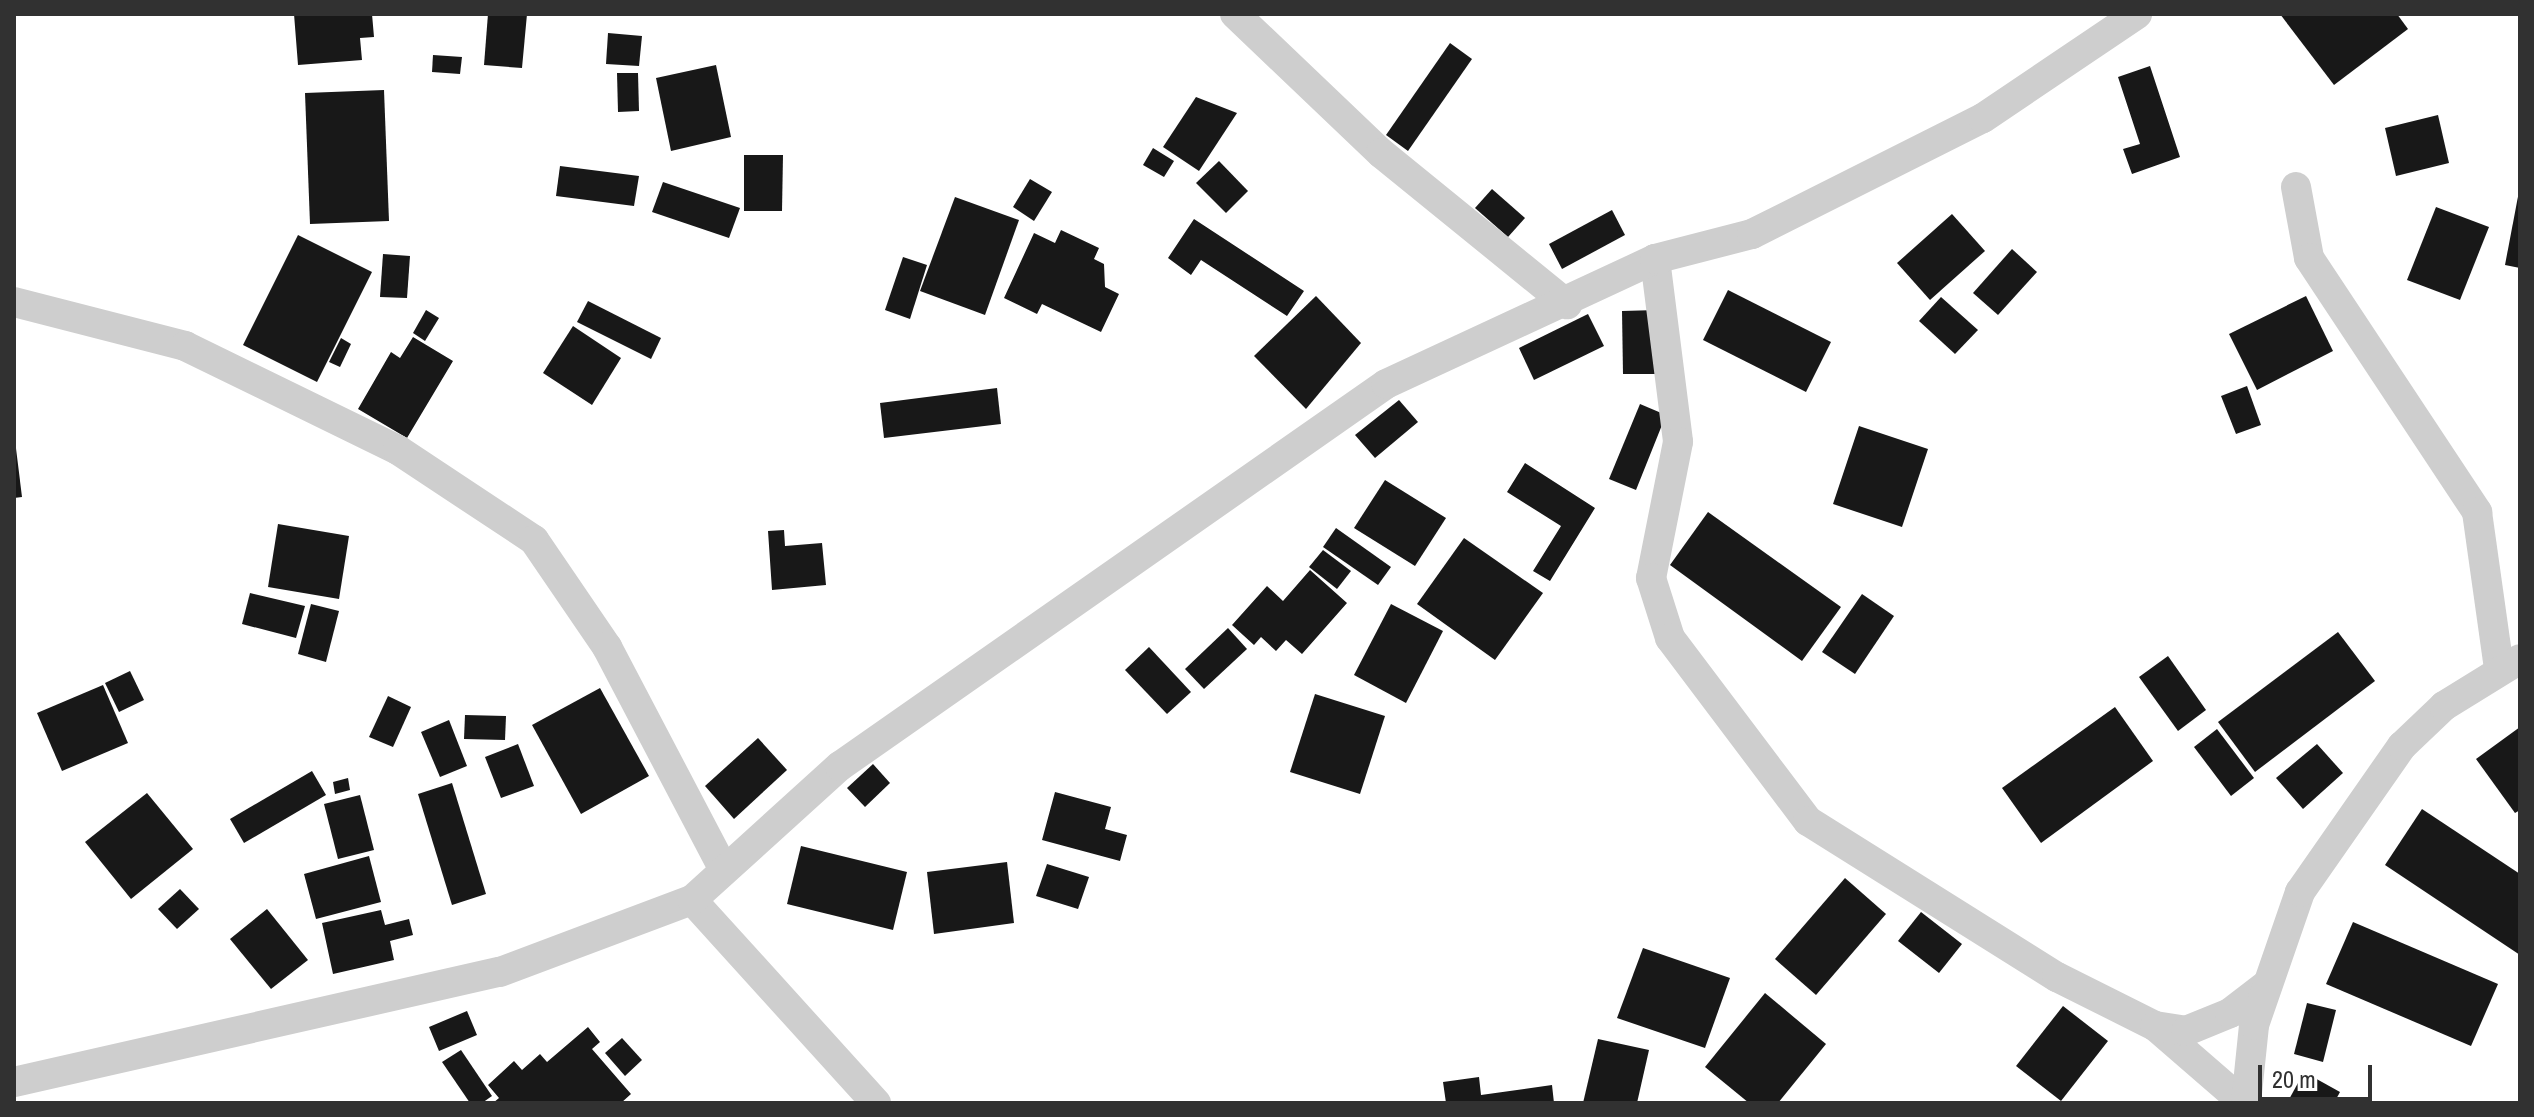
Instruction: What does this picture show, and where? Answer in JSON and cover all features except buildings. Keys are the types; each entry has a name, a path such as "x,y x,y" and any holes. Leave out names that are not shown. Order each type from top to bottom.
{"street":[{"path":"1235,14 1381,153 1567,304"},
{"path":"14,1082 500,972 692,900 722,866 840,766 1386,384 1567,304 1655,259 1752,234 1983,118 2137,14"},
{"path":"2245,1103 2265,986 2300,892 2402,746 2510,664 2477,512 2309,258 2296,187"},
{"path":"1655,259 1678,442 1651,578 1670,638 1808,821 2057,977 2155,1026 2245,1103"},
{"path":"14,302 185,346 398,450 534,540 607,647 722,866"},
{"path":"692,900 876,1103"},
{"path":"2155,1026 2186,1031 2230,1013 2265,986"}]}
